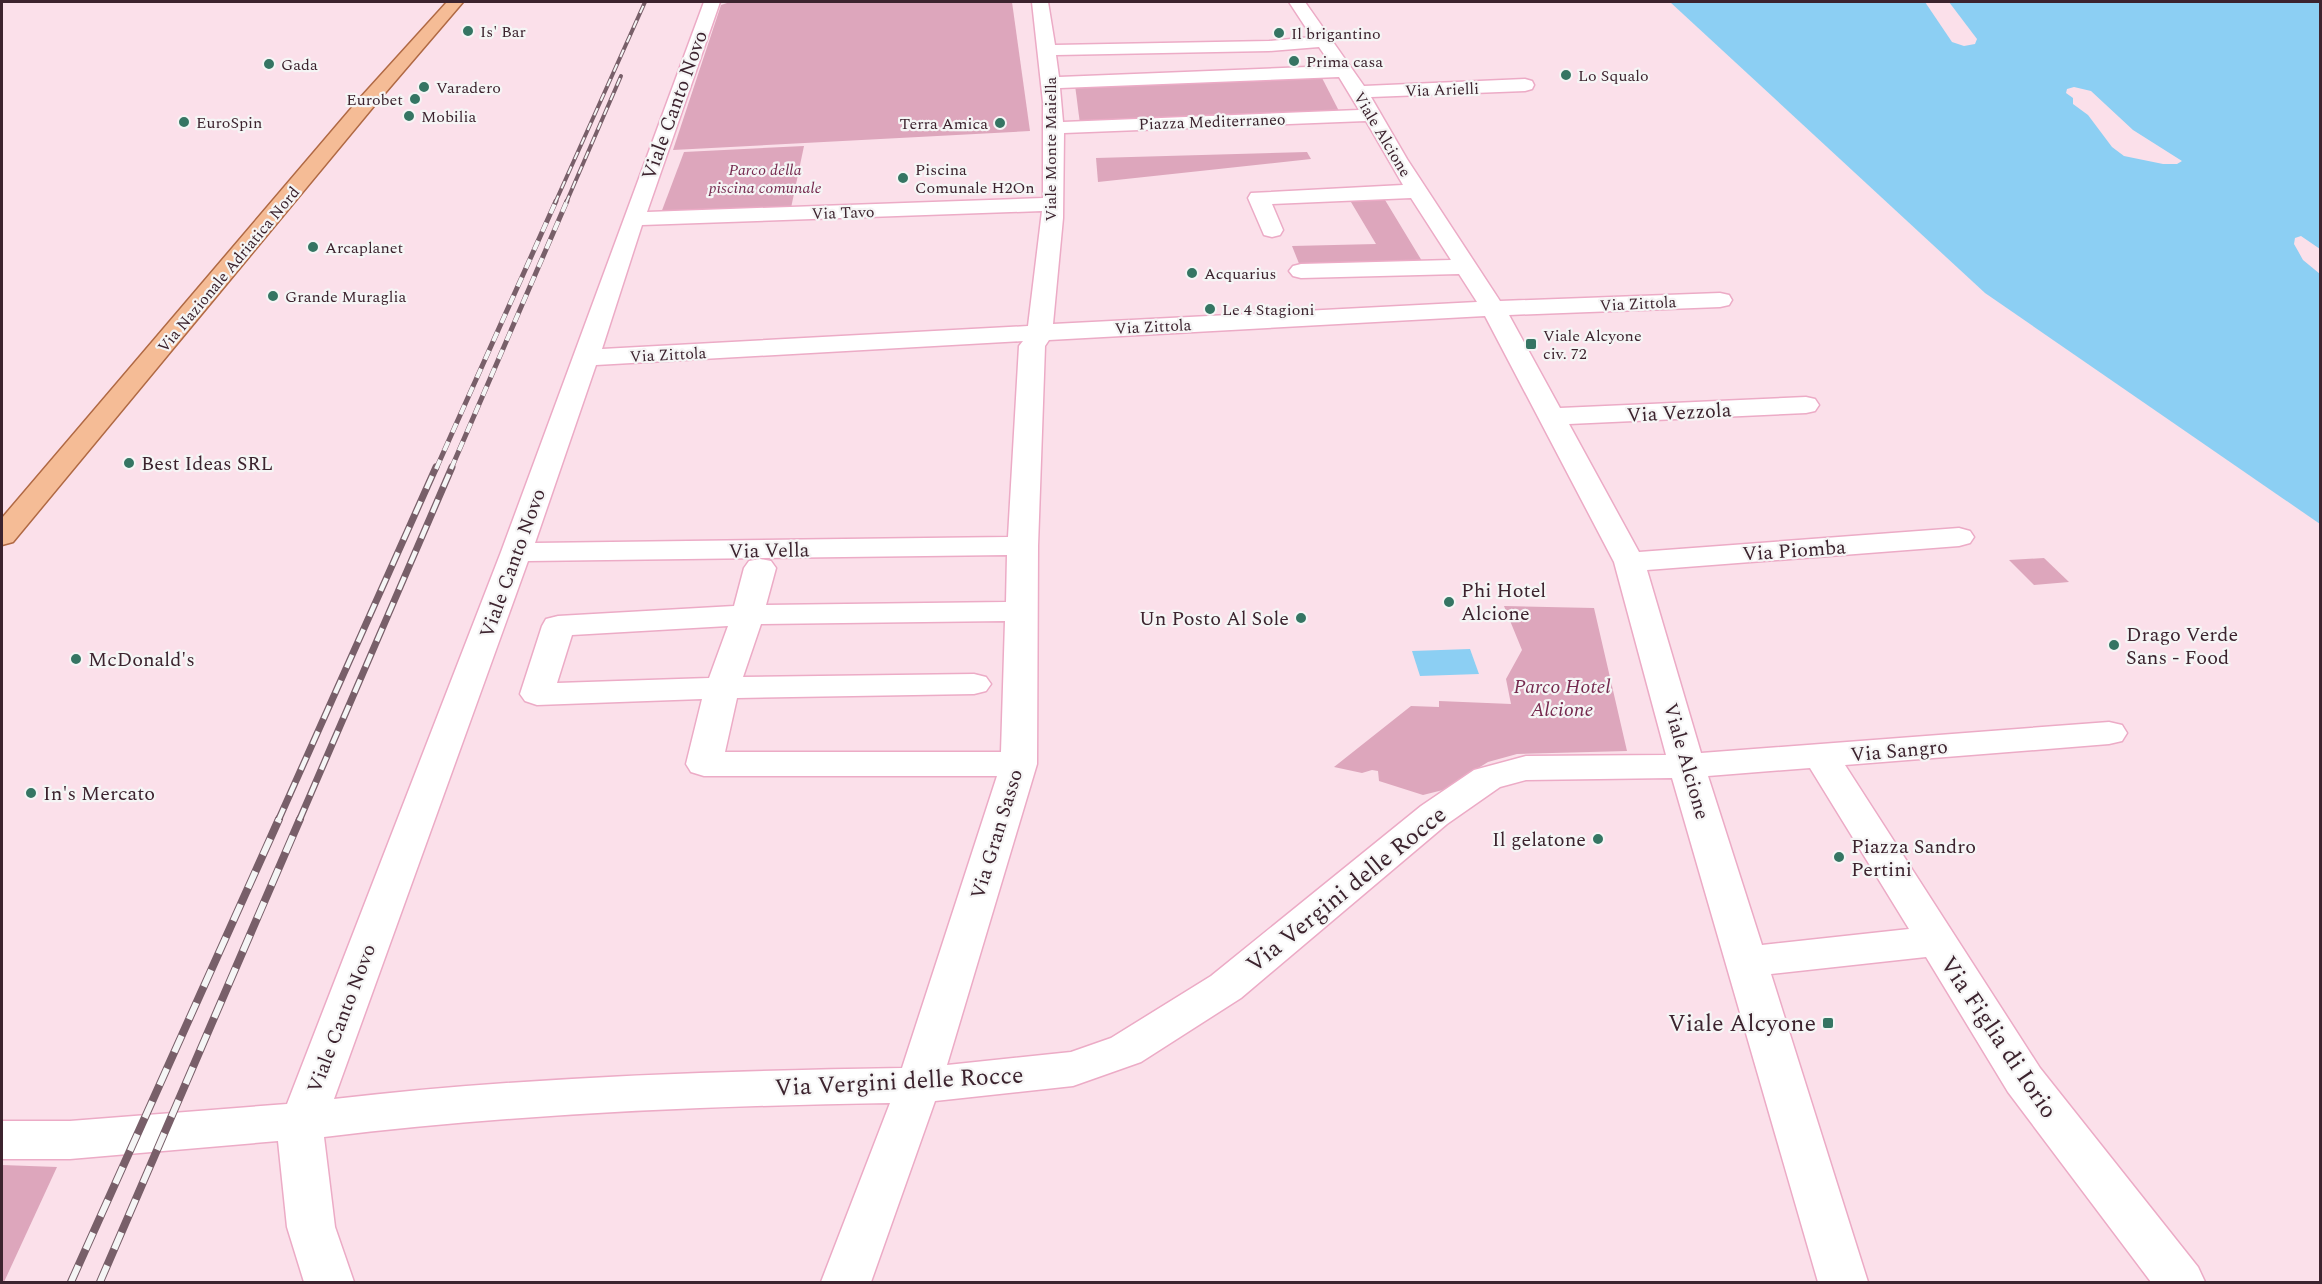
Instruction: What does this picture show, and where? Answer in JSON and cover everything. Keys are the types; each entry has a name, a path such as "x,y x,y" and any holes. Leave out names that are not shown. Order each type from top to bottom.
{"main road":[{"name":"Via Nazionale Adriatica Nord","path":"2,536 372,97 455,2"}],"street":[{"name":"Viale Canto Novo","path":"329,1282 311,1227 301,1143 303,1121 516,552 712,2"},
{"name":"Viale Monte Maiella","path":"1040,2 1051,82 1053,128 1053,204 1040,318 1041,332"},
{"name":"Viale Alcione","path":"1297,2 1359,92 1418,191 1494,310 1629,562 1843,1282"},
{"path":"1047,50 1269,46 1322,40"},
{"path":"1051,82 1344,71"},
{"name":"Via Arielli","path":"1359,92 1525,85"},
{"name":"Piazza Mediterraneo","path":"1053,128 1371,115"},
{"path":"1272,230 1259,198 1418,191"},
{"name":"Via Tavo","path":"633,219 1053,204"},
{"path":"1301,271 1467,267"},
{"name":"Via Zittola","path":"586,358 1446,310 1720,300"},
{"name":"Via Gran Sasso","path":"846,1282 919,1085 1019,764 1023,546 1032,346 1041,332"},
{"name":"Via Vezzola","path":"1551,417 1806,405"},
{"name":"Via Piomba","path":"1629,562 1959,537"},
{"name":"Via Vella","path":"516,552 1023,546"},
{"path":"760,568 748,615 722,688 704,764 1019,764"},
{"path":"974,684 537,694 558,626 748,615 1022,612"},
{"name":"Via Sangro","path":"1688,766 2109,733"},
{"path":"1821,756 1944,955"},
{"name":"Via Vergini delle Rocce","path":"2,1140 70,1140 303,1121 435,1105 736,1088 919,1085 1005,1078 1073,1069 1126,1050 1226,987 1434,815 1487,778 1526,768 1688,766"},
{"name":"Via Figlia di Iorio","path":"1747,962 1944,955 2024,1080 2180,1282"}],"green space":[{"path":"730,2 1012,2 1030,131 673,150 721,5"},
{"path":"1320,74 1340,113 1080,124 1075,85"},
{"name":"Parco della piscina comunale","path":"804,146 791,208 661,213 684,152"},
{"path":"1307,152 1311,159 1098,182 1096,158"},
{"path":"1382,195 1425,266 1300,266 1292,246 1376,244 1348,197"},
{"path":"2044,558 2069,582 2034,585 2009,560"},
{"name":"Parco Hotel Alcione","path":"1504,606 1594,608 1627,751 1517,754 1488,762 1443,790 1423,795 1379,781 1378,771 1362,773 1334,767 1411,706 1439,707 1439,701 1511,704 1506,679 1522,650"},
{"path":"2,1165 57,1167 4,1282 2,1282"}],"water":[{"path":"1670,2 2320,2 2320,524 1985,293"},
{"path":"1470,649 1479,674 1420,676 1412,651"}],"pier":[{"path":"1925,2 1949,2 1977,39 1975,44 1964,46 1952,42"},
{"path":"2074,87 2091,91 2133,130 2182,161 2177,164 2163,164 2124,156 2112,147 2088,115 2073,104 2073,98 2066,93 2067,89"},
{"path":"2301,236 2320,249 2320,274 2303,260 2294,244 2295,238"}],"railway":[{"path":"555,203 645,2"},
{"path":"566,203 621,76"},
{"path":"436,469 556,201"},
{"path":"451,469 567,201"},
{"path":"278,821 436,467"},
{"path":"299,821 452,467"},
{"path":"71,1282 279,819"},
{"path":"100,1282 300,819"}],"place":[{"name":"Is' Bar","path":"468,31"},
{"name":"Il brigantino","path":"1279,33"},
{"name":"Prima casa","path":"1294,61"},
{"name":"Gada","path":"269,64"},
{"name":"Lo Squalo","path":"1566,75"},
{"name":"Varadero","path":"424,87"},
{"name":"Eurobet","path":"415,99"},
{"name":"Mobilia","path":"409,116"},
{"name":"EuroSpin","path":"184,122"},
{"name":"Terra Amica","path":"1000,123"},
{"name":"Piscina Comunale H2On","path":"903,178"},
{"name":"Arcaplanet","path":"313,247"},
{"name":"Acquarius","path":"1192,273"},
{"name":"Grande Muraglia","path":"273,296"},
{"name":"Le 4 Stagioni","path":"1210,309"},
{"name":"Viale Alcyone civ. 72","path":"1531,344"},
{"name":"Best Ideas SRL","path":"129,463"},
{"name":"Phi Hotel Alcione","path":"1449,602"},
{"name":"Un Posto Al Sole","path":"1301,618"},
{"name":"Drago Verde Sans - Food","path":"2114,645"},
{"name":"McDonald's","path":"76,659"},
{"name":"In's Mercato","path":"31,793"},
{"name":"Il gelatone","path":"1598,839"},
{"name":"Piazza Sandro Pertini","path":"1839,857"},
{"name":"Viale Alcyone","path":"1828,1023"}]}
